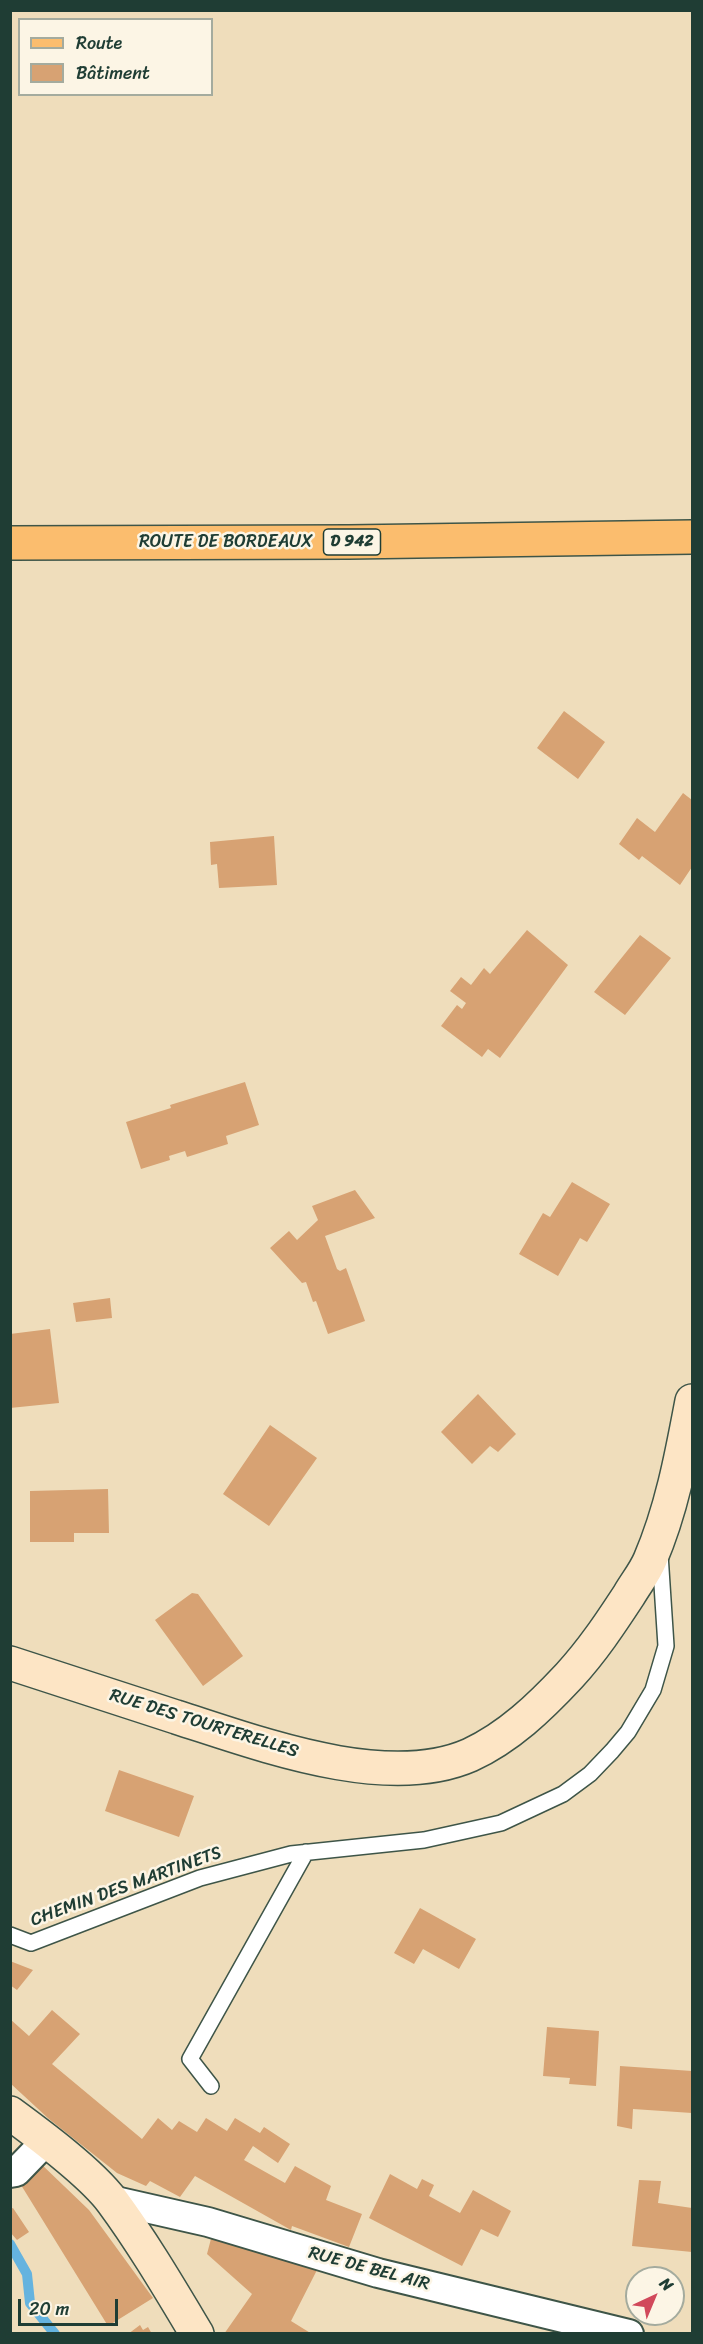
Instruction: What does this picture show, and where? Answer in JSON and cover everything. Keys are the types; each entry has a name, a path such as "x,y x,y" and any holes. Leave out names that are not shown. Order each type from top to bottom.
{"main road":[{"name":"ROUTE DE BORDEAUX","path":"10,543 337,542 693,537"},
{"name":"RUE DES TOURTERELLES","path":"10,1663 280,1751 370,1767 412,1767 443,1763 469,1755 507,1734 541,1706 593,1650 649,1562 679,1469 693,1401"},
{"path":"10,2113 90,2178 111,2200 155,2265 197,2334"}],"street":[{"path":"10,2173 16,2172 46,2141"},
{"name":"RUE DE BEL AIR","path":"111,2200 208,2222 378,2273 629,2334"}],"lane":[{"name":"CHEMIN DES MARTINETS","path":"10,1935 31,1942 200,1878 291,1854 424,1840 501,1823 563,1794 590,1774 628,1732 653,1690 666,1646 658,1537"},
{"path":"211,2086 190,2059 306,1852"}],"building":[{"path":"564,711 605,742 578,779 537,748"},
{"path":"683,793 692,800 692,867 680,885 642,856 639,860 619,844 637,818 655,832"},
{"path":"274,836 277,885 219,888 217,864 211,865 210,842"},
{"path":"527,930 568,965 500,1058 488,1049 482,1057 441,1026 457,1005 462,1009 466,1003 450,991 461,977 471,985 484,968 490,974"},
{"path":"640,935 671,958 625,1015 594,992"},
{"path":"245,1082 259,1125 226,1136 228,1144 187,1157 185,1151 169,1156 170,1160 141,1169 126,1122 171,1108 170,1105"},
{"path":"572,1182 610,1204 587,1242 580,1238 558,1276 519,1254 543,1213 550,1217"},
{"path":"355,1190 375,1218 325,1236 337,1269 340,1271 346,1268 365,1321 328,1334 316,1301 313,1302 306,1282 302,1283 270,1248 289,1231 297,1240 318,1220 312,1206"},
{"path":"110,1298 112,1318 76,1322 73,1303"},
{"path":"50,1329 59,1403 10,1408 10,1334"},
{"path":"478,1394 516,1434 498,1452 490,1446 472,1464 441,1432"},
{"path":"270,1425 317,1458 269,1526 223,1494"},
{"path":"108,1489 109,1533 74,1533 74,1542 30,1542 30,1491"},
{"path":"192,1593 198,1594 243,1656 203,1686 155,1620"},
{"path":"119,1770 194,1796 179,1837 105,1811"},
{"path":"420,1908 476,1939 459,1969 423,1949 414,1964 394,1953"},
{"path":"10,1961 33,1970 17,1990 10,1985"},
{"path":"52,2010 80,2034 52,2064 142,2139 158,2118 172,2130 179,2121 197,2132 206,2118 227,2131 235,2118 260,2133 264,2127 290,2144 278,2163 253,2146 244,2160 285,2183 295,2166 331,2186 326,2200 362,2214 349,2247 292,2226 291,2230 195,2176 180,2197 150,2181 146,2186 117,2173 49,2119 10,2083 10,2019 29,2036"},
{"path":"547,2027 599,2031 596,2086 569,2084 570,2078 543,2076"},
{"path":"620,2066 692,2071 692,2113 633,2109 632,2129 617,2126"},
{"path":"39,2162 89,2210 153,2298 108,2326 21,2185 20,2182"},
{"path":"390,2174 417,2189 422,2179 434,2185 429,2196 460,2213 473,2190 511,2211 498,2237 481,2229 462,2266 369,2218"},
{"path":"639,2180 661,2181 658,2203 692,2208 692,2252 632,2246"},
{"path":"13,2208 29,2232 17,2240 10,2232 10,2209"},
{"path":"212,2235 317,2270 291,2321 312,2334 224,2334 252,2294 207,2254"},
{"path":"140,2325 143,2330 148,2327 152,2334 128,2334"}],"waterway":[{"path":"10,2244 27,2274 30,2303 55,2334"}]}
